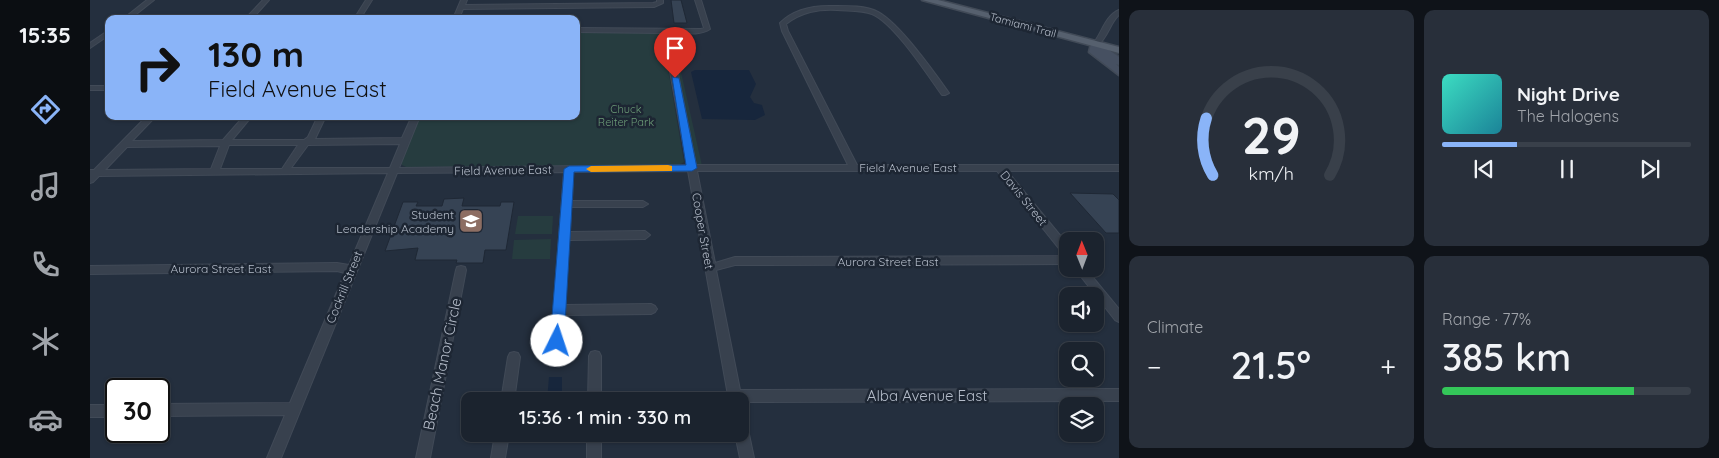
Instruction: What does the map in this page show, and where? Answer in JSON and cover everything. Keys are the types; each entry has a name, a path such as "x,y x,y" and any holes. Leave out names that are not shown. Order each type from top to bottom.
{"main road":[{"name":"Tamiami Trail","path":"927,0 1099,42 1119,44"},
{"name":"Tamiami Trail","path":"944,0 1099,42 1119,50"}],"street":[{"path":"131,15 151,0"},
{"path":"252,15 266,0"},
{"path":"360,15 370,0"},
{"path":"458,15 464,0"},
{"path":"580,30 702,31 707,29 698,0"},
{"path":"461,8 659,2"},
{"path":"854,168 810,84 783,23 801,11 812,8 857,9 874,13 888,22 945,93"},
{"path":"1119,12 1111,19 1094,52 1119,72"},
{"name":"Cooper Street","path":"666,30 734,392"},
{"path":"90,46 105,35"},
{"path":"1099,42 1119,62"},
{"path":"90,88 105,88"},
{"path":"92,176 148,120"},
{"path":"214,172 226,142 245,120"},
{"path":"285,172 306,142 312,138 320,120"},
{"name":"Cockrill Street","path":"274,458 414,120"},
{"path":"125,144 405,141"},
{"name":"Davis Street","path":"999,167 1059,242"},
{"name":"Field Avenue East","path":"92,176 214,172 692,168 1119,168"},
{"path":"556,356 569,169"},
{"path":"566,204 643,204"},
{"path":"564,236 645,235"},
{"name":"Aurora Street East","path":"710,268 735,261 1059,260"},
{"name":"Aurora Street East","path":"90,270 337,268 351,270"},
{"name":"Beach Manor Circle","path":"423,458 461,270"},
{"path":"1087,278 1119,316"},
{"path":"559,310 651,309"},
{"path":"595,356 595,392"},
{"path":"508,392 514,357"},
{"name":"Alba Avenue East","path":"749,399 1119,395"},
{"path":"170,410 294,409"},
{"path":"90,411 105,411"},
{"path":"498,458 501,442"},
{"path":"594,442 594,458"},
{"path":"743,442 746,458"}],"green space":[{"name":"Chuck Reiter Park","path":"580,31 662,33 684,162 679,165 406,167 402,165 401,159 416,120 580,120"},
{"path":"672,32 703,170 682,167 688,164 665,34"},
{"path":"518,216 553,216 552,234 515,234"},
{"path":"551,239 550,259 512,259 514,240"}],"water":[{"path":"695,70 749,70 756,84 750,97 754,103 762,105 765,115 755,120 702,119 691,72"},
{"path":"549,377 562,377 562,392 548,392"}],"building":[{"path":"671,0 681,0 687,23 674,23"},
{"path":"1070,193 1113,194 1119,200 1119,233 1106,233"},
{"name":"Student Leadership Academy","path":"464,198 462,206 500,206 501,202 514,202 506,250 485,250 483,263 456,263 457,260 415,260 418,248 385,251 403,202 418,202 416,206 442,206 444,199"}],"slow traffic":[{"path":"591,169 668,168"}],"place":[{"name":"Student Leadership Academy","path":"471,221"}],"route":[{"path":"557,341 569,169 692,168 675,78"}]}
